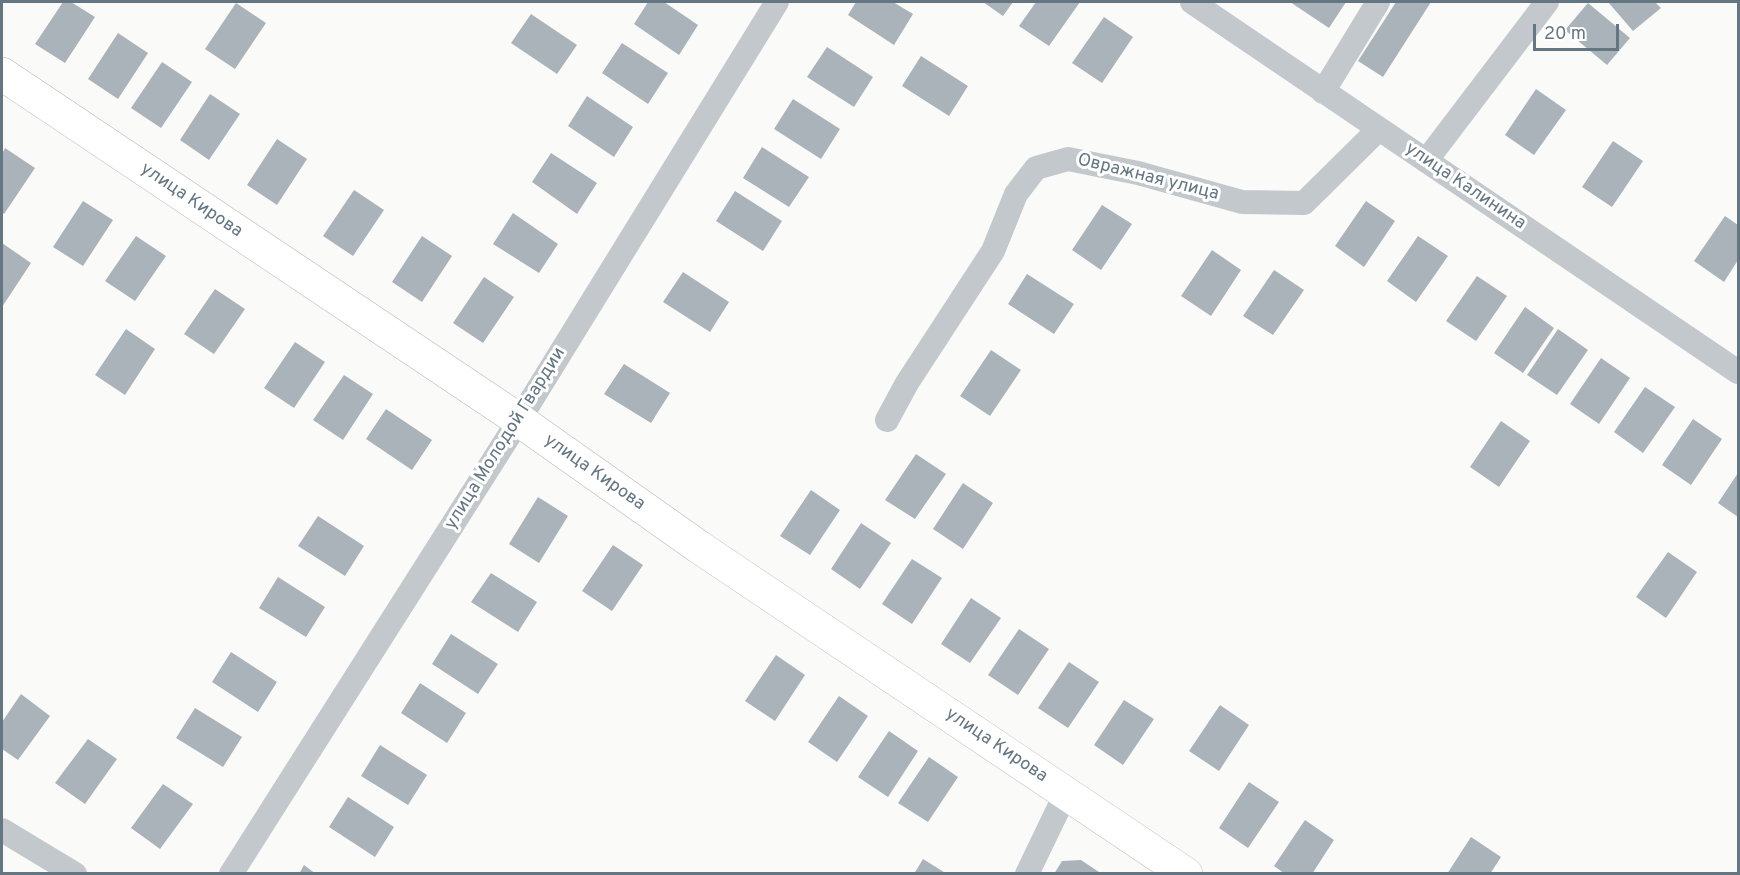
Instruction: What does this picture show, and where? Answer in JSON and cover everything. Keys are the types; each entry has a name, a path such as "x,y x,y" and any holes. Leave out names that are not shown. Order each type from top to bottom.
{"street":[{"name":"улица Молодой Гвардии","path":"231,873 519,420 777,2"},
{"name":"улица Калинина","path":"1192,2 1738,372"},
{"path":"1323,92 1378,2"},
{"path":"1426,161 1546,2"},
{"name":"улица Кирова","path":"2,75 519,420 699,547 1186,873"},
{"name":"Овражная улица","path":"887,420 907,383 993,251 1016,194 1036,168 1068,159 1138,173 1242,202 1304,203 1379,129"},
{"path":"1027,873 1066,793"},
{"path":"2,830 75,873"}],"building":[{"path":"63,2 71,2 95,17 65,63 35,44"},
{"path":"648,2 664,2 698,25 679,55 634,24"},
{"path":"856,2 893,2 913,14 894,45 848,15"},
{"path":"983,2 1013,2 1003,16"},
{"path":"1036,2 1080,2 1049,46 1019,26"},
{"path":"1290,2 1346,2 1329,28"},
{"path":"1396,2 1431,2 1383,77 1358,61"},
{"path":"1608,2 1655,2 1661,8 1633,31"},
{"path":"236,3 266,23 235,69 205,49"},
{"path":"1588,3 1630,38 1607,65 1565,30"},
{"path":"531,14 577,45 557,74 511,43"},
{"path":"1104,17 1133,37 1102,83 1072,63"},
{"path":"118,33 148,53 118,99 88,79"},
{"path":"622,43 668,73 648,104 602,73"},
{"path":"827,47 873,77 854,107 807,77"},
{"path":"921,56 968,86 949,116 902,86"},
{"path":"162,62 192,82 161,128 131,108"},
{"path":"1536,89 1566,110 1534,155 1505,135"},
{"path":"210,94 240,114 209,160 180,140"},
{"path":"587,96 633,127 614,157 568,126"},
{"path":"793,99 840,129 821,159 774,129"},
{"path":"277,139 307,159 277,205 247,185"},
{"path":"1613,141 1643,161 1612,207 1582,187"},
{"path":"762,147 809,177 789,207 743,178"},
{"path":"5,148 35,168 4,214 2,212 2,154"},
{"path":"551,153 597,183 577,214 532,182"},
{"path":"354,190 384,210 353,256 323,236"},
{"path":"735,191 782,221 763,251 716,221"},
{"path":"83,201 113,220 83,266 53,247"},
{"path":"1366,201 1395,221 1364,267 1335,246"},
{"path":"1102,205 1132,224 1101,270 1072,250"},
{"path":"513,213 558,244 539,273 493,244"},
{"path":"1725,216 1738,225 1738,260 1724,282 1694,261"},
{"path":"136,236 166,256 135,301 105,281"},
{"path":"422,236 452,256 422,302 392,282"},
{"path":"1418,236 1448,256 1416,302 1387,281"},
{"path":"2,243 31,263 2,307"},
{"path":"1212,250 1241,270 1211,316 1181,296"},
{"path":"1274,270 1304,290 1273,335 1243,316"},
{"path":"683,272 729,302 710,332 663,302"},
{"path":"1027,274 1074,304 1054,334 1008,304"},
{"path":"1477,276 1507,296 1476,341 1446,321"},
{"path":"484,277 514,297 483,343 453,323"},
{"path":"215,289 245,309 214,354 184,334"},
{"path":"1525,307 1554,328 1523,373 1494,353"},
{"path":"126,329 155,349 125,395 95,375"},
{"path":"1558,329 1588,350 1557,395 1527,375"},
{"path":"295,342 325,362 294,408 264,388"},
{"path":"991,350 1021,370 990,416 960,396"},
{"path":"1601,358 1630,378 1599,424 1570,404"},
{"path":"624,364 670,393 651,423 604,394"},
{"path":"344,375 373,394 343,440 313,420"},
{"path":"1645,387 1675,407 1643,453 1614,432"},
{"path":"386,409 432,440 412,470 366,439"},
{"path":"1693,419 1722,439 1691,485 1662,465"},
{"path":"1501,421 1530,441 1499,487 1470,467"},
{"path":"916,454 946,474 915,519 885,500"},
{"path":"1738,473 1738,517 1718,503"},
{"path":"963,483 993,503 963,549 933,529"},
{"path":"811,490 840,510 810,555 780,536"},
{"path":"538,497 568,516 539,563 509,544"},
{"path":"318,516 364,546 345,576 298,546"},
{"path":"861,523 891,543 860,589 831,569"},
{"path":"613,545 643,565 612,611 582,591"},
{"path":"1668,552 1697,572 1666,618 1636,597"},
{"path":"912,559 942,578 912,624 882,604"},
{"path":"491,573 537,602 518,632 471,602"},
{"path":"278,577 325,607 306,637 259,608"},
{"path":"971,598 1001,618 970,663 941,644"},
{"path":"1019,629 1049,649 1018,695 988,675"},
{"path":"451,634 498,664 478,694 432,664"},
{"path":"231,652 277,682 258,712 212,682"},
{"path":"776,655 805,675 775,721 745,701"},
{"path":"1069,662 1099,682 1068,728 1038,708"},
{"path":"420,683 466,713 447,743 401,713"},
{"path":"21,694 50,716 18,760 2,749 2,722"},
{"path":"839,696 868,716 837,762 808,742"},
{"path":"1124,700 1154,719 1123,765 1094,745"},
{"path":"1220,705 1249,725 1219,771 1189,751"},
{"path":"195,708 242,737 223,767 176,738"},
{"path":"889,731 918,751 888,797 858,777"},
{"path":"88,739 117,759 85,804 55,783"},
{"path":"380,745 427,775 408,805 361,776"},
{"path":"929,757 958,777 928,822 898,803"},
{"path":"1249,782 1279,802 1248,848 1219,828"},
{"path":"163,784 193,804 160,849 131,828"},
{"path":"348,797 394,827 375,857 329,827"},
{"path":"1305,820 1334,840 1312,874 1285,874 1274,866"},
{"path":"1471,837 1501,857 1490,874 1447,874"},
{"path":"923,859 947,874 914,874"},
{"path":"1081,860 1102,874 1054,874 1062,861"},
{"path":"304,865 316,874 299,874"}]}
